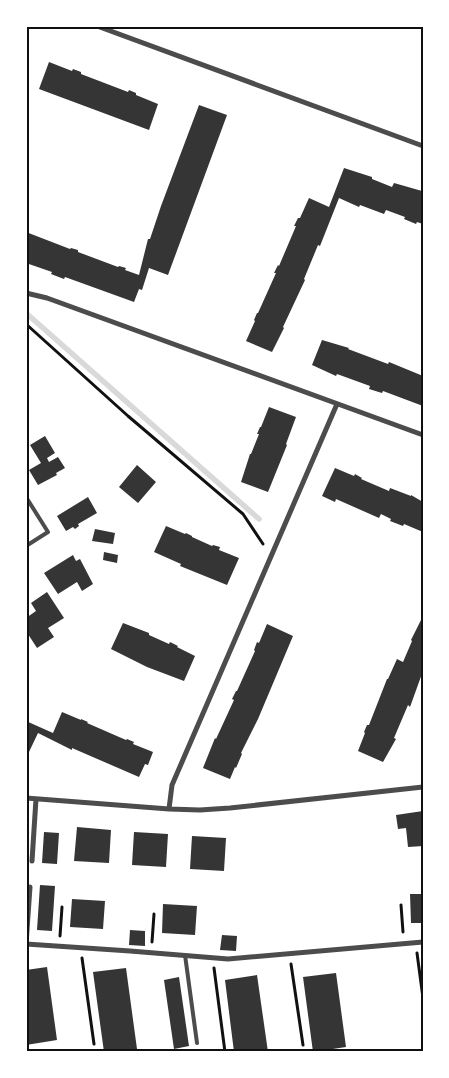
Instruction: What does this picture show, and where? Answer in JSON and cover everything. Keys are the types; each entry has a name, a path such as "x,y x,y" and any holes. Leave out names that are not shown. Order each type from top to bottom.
{"street":[{"path":"97,26 423,146"},
{"path":"26,293 46,298 423,435"},
{"path":"169,809 172,785 337,404"},
{"path":"26,798 200,810 423,787"},
{"path":"32,861 36,799"},
{"path":"30,887 26,944 228,959 423,942"}],"lane":[{"path":"26,497 48,532 26,546"},
{"path":"185,955 197,1043"}],"path":[{"path":"26,324 128,416 243,514 263,544"},
{"path":"401,905 404,943"},
{"path":"59,946 62,907"},
{"path":"151,952 154,914"},
{"path":"415,942 423,998"},
{"path":"81,948 94,1044"},
{"path":"289,953 303,1045"},
{"path":"212,958 225,1052"}],"building":[{"path":"49,62 72,71 73,69 81,72 81,74 128,92 129,90 158,104 149,130 39,89"},
{"path":"199,105 227,115 168,275 149,268 142,290 139,289 134,302 65,277 64,279 51,274 52,272 26,263 26,232 70,249 78,250 78,252 118,267 126,268 125,270 139,275 148,239 150,239"},
{"path":"344,168 372,177 372,179 392,187 394,183 422,191 423,224 417,222 416,224 404,219 405,217 386,210 384,214 360,205 359,207 339,198 320,246 318,245 305,280 272,352 246,341 296,226 294,226 298,218 300,218 309,198 329,207"},
{"path":"322,340 349,348 388,364 389,362 423,376 423,406 383,391 382,393 369,389 370,386 337,374 336,376 312,365"},
{"path":"269,407 296,417 268,492 241,482 259,434 257,434"},
{"path":"45,436 55,453 47,458 49,462 58,457 65,468 56,473 57,475 38,485 29,470 41,463 30,445"},
{"path":"137,465 156,482 138,503 119,487"},
{"path":"335,468 354,476 355,474 361,479 389,491 390,488 411,495 423,502 423,532 404,524 403,526 390,521 391,519 381,514 379,518 336,499 335,502 322,496"},
{"path":"88,497 97,513 78,524 79,526 75,529 73,527 66,531 57,516"},
{"path":"166,526 186,533 212,546 220,547 219,550 239,558 227,585 180,566 181,564 154,552"},
{"path":"95,529 115,533 113,544 92,541"},
{"path":"104,552 118,555 117,563 103,560"},
{"path":"73,555 76,561 80,559 93,584 82,591 77,582 58,594 44,573"},
{"path":"47,592 64,618 48,628 54,637 37,648 26,631 26,618 36,611 31,603"},
{"path":"423,616 423,671 410,707 408,705 394,738 396,739 383,762 358,751 364,732 367,725 369,725 387,679 397,659 403,662"},
{"path":"123,623 149,633 149,635 169,644 170,642 195,656 184,681 147,667 111,649"},
{"path":"267,624 293,636 230,779 203,768 215,738 234,700 232,699 255,651 257,642 259,643"},
{"path":"62,712 134,742 133,744 153,752 148,765 145,764 139,777 72,748 72,750 38,733 29,752 26,751 26,721 53,733"},
{"path":"423,811 423,846 408,847 406,828 398,829 396,815"},
{"path":"77,827 111,830 109,863 74,861"},
{"path":"44,832 59,833 57,864 42,863"},
{"path":"134,832 168,834 166,867 132,865"},
{"path":"192,836 226,838 224,871 190,869"},
{"path":"40,885 55,886 52,931 37,930"},
{"path":"410,894 423,894 423,923 411,923"},
{"path":"72,899 105,901 103,929 70,927"},
{"path":"163,904 197,906 195,935 162,933"},
{"path":"130,930 145,931 145,946 129,945"},
{"path":"222,935 237,936 236,951 220,950"},
{"path":"47,967 57,1040 26,1045 26,970"},
{"path":"126,968 137,1049 104,1052 93,972"},
{"path":"336,973 346,1047 313,1052 303,977"},
{"path":"257,975 268,1052 234,1052 225,980"},
{"path":"179,977 189,1046 174,1049 164,980"}],"waterway":[{"path":"26,313 259,519"}]}
